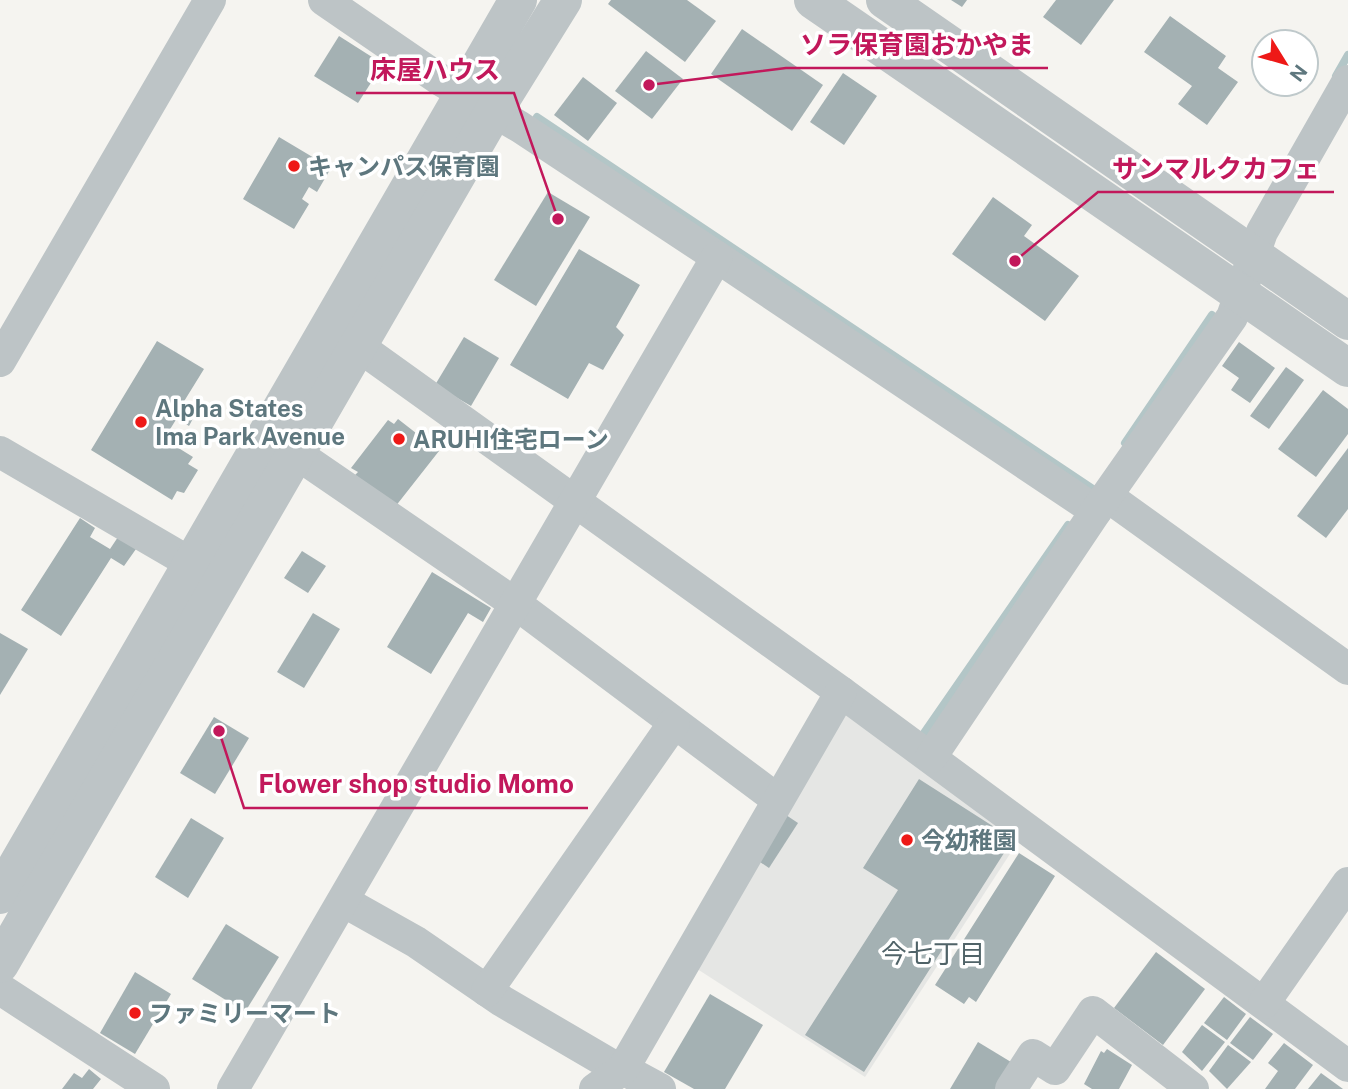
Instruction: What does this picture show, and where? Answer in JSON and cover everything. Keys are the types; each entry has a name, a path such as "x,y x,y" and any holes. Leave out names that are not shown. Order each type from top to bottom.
{"street":[{"path":"0,361 210,0"},
{"path":"324,0 1348,669"},
{"path":"0,895 207,573 345,337 479,103 518,0"},
{"path":"479,103 563,0"},
{"path":"813,0 1348,368"},
{"path":"886,0 1348,321"},
{"path":"931,757 1092,503 1232,317 1262,232 1348,81"},
{"path":"233,1089 717,257"},
{"path":"0,964 207,573 297,454 345,337"},
{"path":"345,337 931,757 1348,1066"},
{"path":"0,452 207,573"},
{"path":"297,454 516,604 778,800"},
{"path":"611,1076 841,692"},
{"path":"487,991 674,723"},
{"path":"1264,1003 1348,883"},
{"path":"343,901 416,942 611,1076 660,1089"},
{"path":"0,989 154,1089"},
{"path":"1011,1089 1033,1055 1055,1069 1093,1012 1193,1089"}],"shaded area":[{"path":"847,712 1019,840 865,1077 691,965"}],"building":[{"path":"611,0 687,0 716,21 685,62 608,4"},
{"path":"951,0 967,0 962,7"},
{"path":"1056,0 1114,0 1081,45 1043,17"},
{"path":"1170,16 1226,56 1218,68 1238,82 1207,125 1178,104 1192,86 1144,52"},
{"path":"742,29 823,85 792,131 711,74"},
{"path":"339,36 383,64 358,103 314,76"},
{"path":"646,51 683,79 652,119 615,91"},
{"path":"843,73 877,96 844,145 810,122"},
{"path":"583,77 617,103 588,141 554,115"},
{"path":"279,137 331,168 317,192 309,187 302,199 309,204 294,229 243,199"},
{"path":"548,192 590,217 536,306 494,280"},
{"path":"993,197 1032,225 1024,236 1079,276 1045,321 952,254"},
{"path":"579,249 640,285 616,327 624,335 603,370 589,363 568,399 510,365"},
{"path":"464,337 499,358 471,406 435,385"},
{"name":"Alpha States Ima Park Avenue","path":"157,341 204,369 183,403 197,411 189,426 177,418 164,439 193,457 188,464 198,470 184,493 177,491 172,500 91,450"},
{"path":"1239,342 1275,368 1250,403 1231,390 1239,378 1222,366"},
{"path":"1286,367 1304,380 1269,429 1250,416"},
{"path":"1323,390 1348,409 1348,434 1316,477 1278,449"},
{"path":"398,419 439,451 395,507 355,475 358,472 351,468 388,420 394,424"},
{"path":"1348,448 1348,509 1326,538 1297,516"},
{"path":"80,518 95,528 90,537 110,549 118,537 136,549 124,566 111,558 61,636 21,610"},
{"path":"302,551 326,566 308,593 284,578"},
{"path":"432,572 491,608 483,622 468,613 431,674 387,647"},
{"path":"313,613 340,629 304,688 277,672"},
{"path":"0,633 28,649 0,695"},
{"path":"214,717 249,738 215,794 180,773"},
{"path":"919,779 1013,839 864,1072 805,1035 898,890 863,868"},
{"path":"786,815 798,823 769,868 757,860"},
{"path":"191,818 224,838 188,898 155,877"},
{"path":"1019,853 1055,876 976,1002 969,997 964,1004 935,985"},
{"path":"226,924 279,957 245,1012 192,979"},
{"path":"1156,952 1205,989 1163,1045 1114,1008"},
{"name":"ファミリーマート","path":"135,972 171,994 135,1054 100,1033"},
{"path":"710,994 763,1025 725,1089 694,1089 664,1072"},
{"path":"1224,997 1246,1014 1227,1040 1204,1023"},
{"path":"1250,1017 1273,1034 1253,1060 1230,1043"},
{"path":"1202,1025 1225,1042 1202,1071 1182,1052"},
{"path":"978,1042 1011,1062 995,1089 950,1089"},
{"path":"1284,1043 1313,1065 1295,1089 1265,1089 1278,1071 1268,1063"},
{"path":"1228,1045 1251,1062 1227,1089 1209,1071"},
{"path":"1107,1049 1132,1065 1119,1089 1092,1089 1084,1084 1101,1051 1104,1053"},
{"path":"89,1069 101,1079 93,1089 62,1089 74,1073 82,1078"},
{"path":"1321,1073 1343,1089 1308,1089"}],"waterway":[{"path":"1336,76 1348,55"},
{"path":"537,117 1093,489"},
{"path":"1125,443 1212,315"},
{"path":"924,733 1068,525"}],"place":[{"name":"ソラ保育園おかやま","path":"649,85"},
{"name":"キャンパス保育園","path":"294,166"},
{"name":"床屋ハウス","path":"558,219"},
{"name":"サンマルクカフェ","path":"1015,261"},
{"name":"Alpha States Ima Park Avenue","path":"141,422"},
{"name":"ARUHI住宅ローン","path":"399,439"},
{"name":"Flower shop studio Momo","path":"219,731"},
{"name":"今幼稚園","path":"907,840"},
{"name":"ファミリーマート","path":"135,1013"}],"district":[{"name":"今七丁目","path":"933,953"}]}
